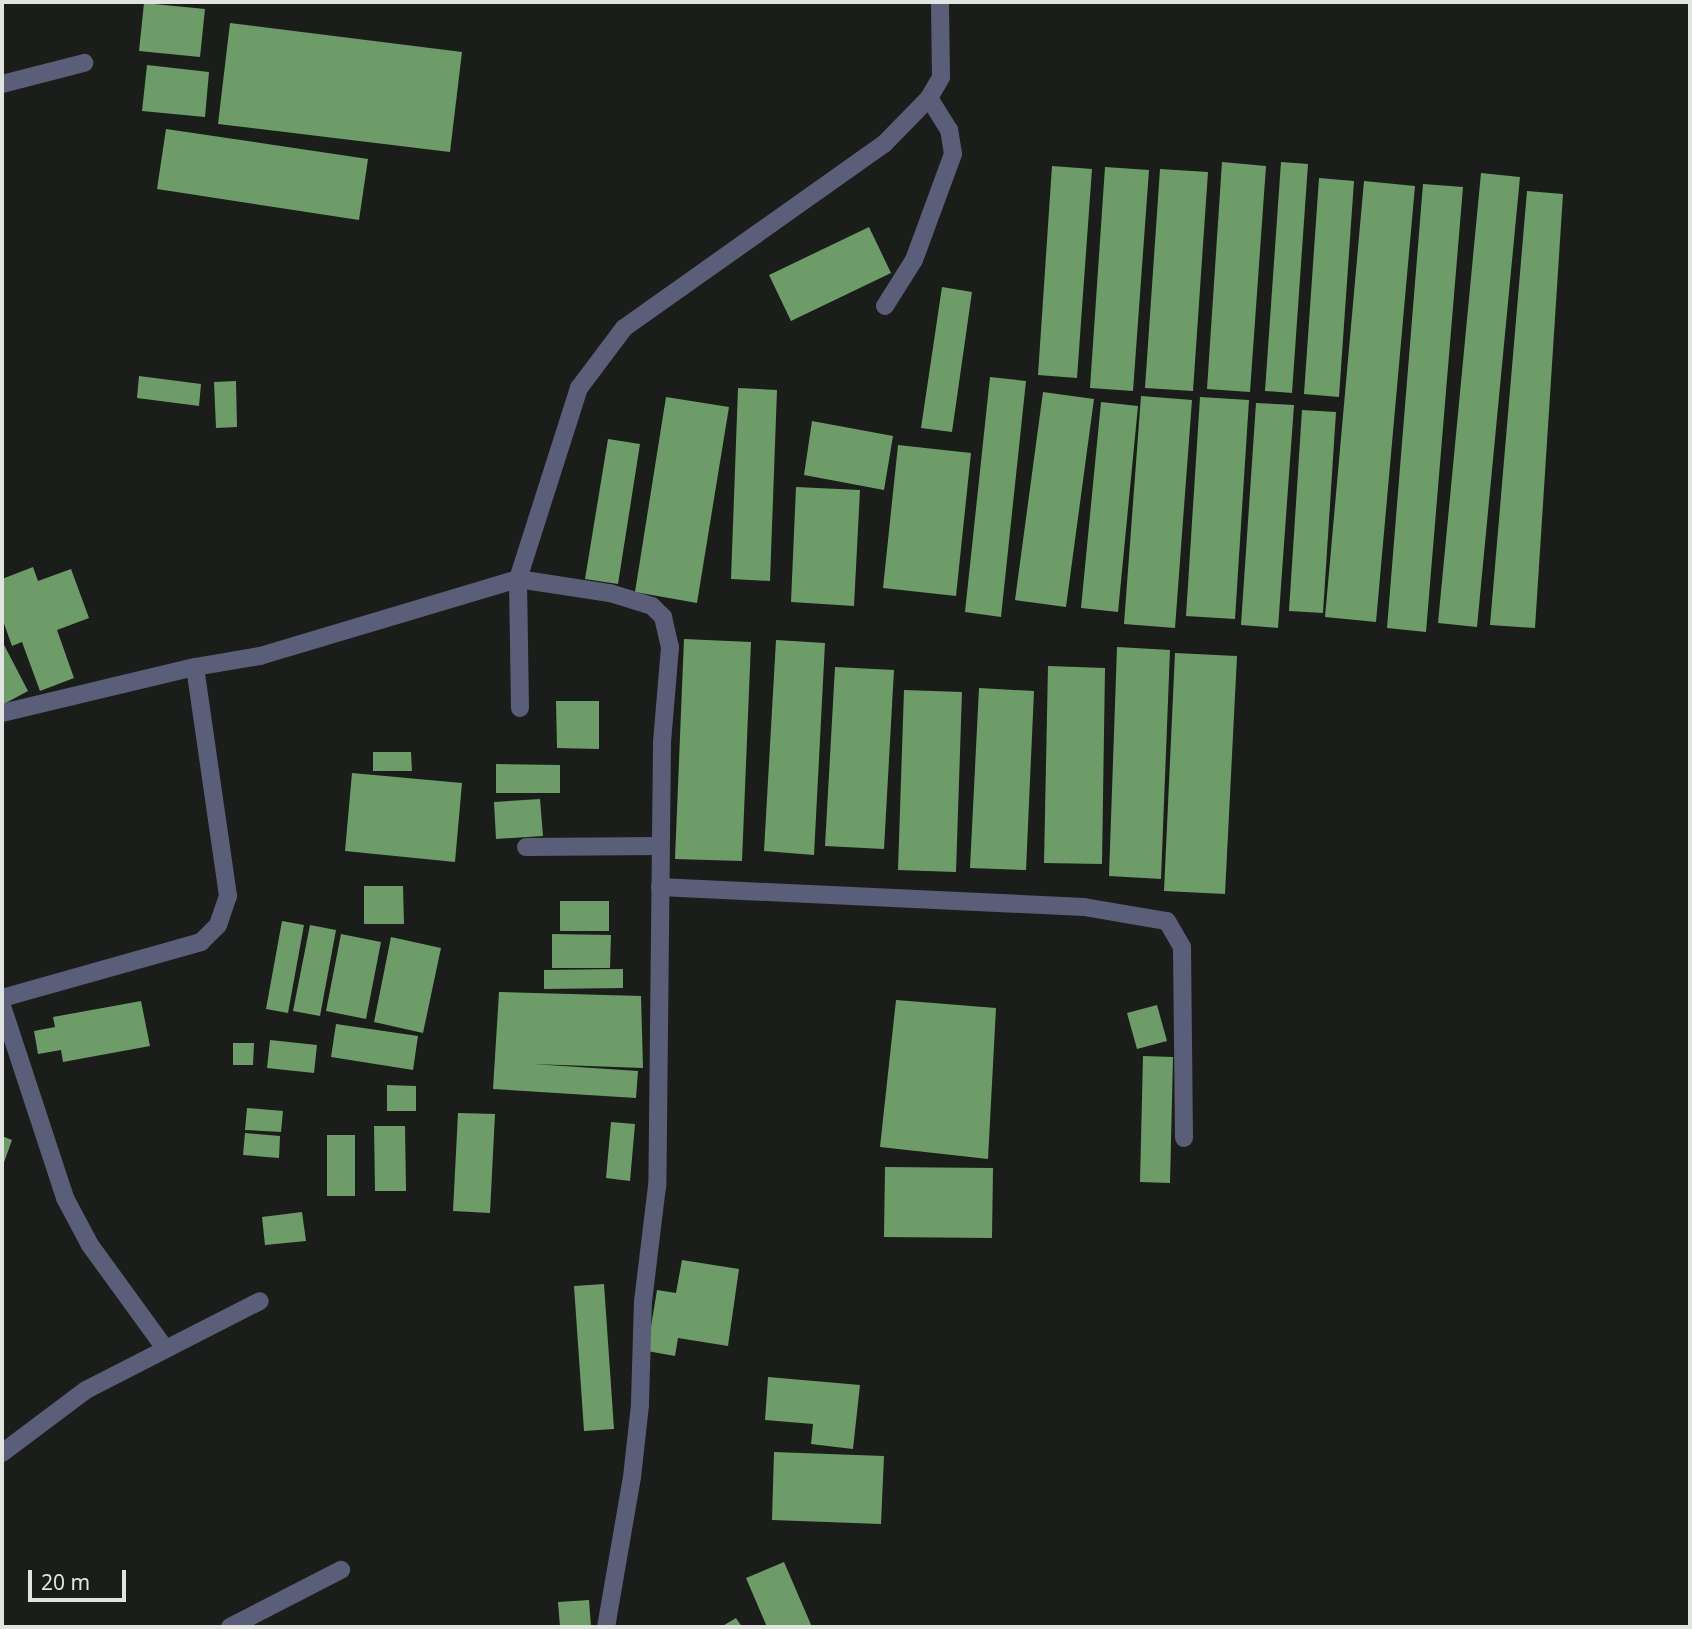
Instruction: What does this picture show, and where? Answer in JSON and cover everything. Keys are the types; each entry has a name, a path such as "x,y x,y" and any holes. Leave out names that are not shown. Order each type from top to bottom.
{"street":[{"path":"520,708 518,579 579,388 624,328 884,144 929,98 941,77 940,2"},
{"path":"2,84 84,64"},
{"path":"886,306 914,260 953,154 953,140 929,98"},
{"path":"2,713 195,667 260,656 518,579 610,593 652,606 663,617 670,647 660,846 657,1186 643,1301 640,1405 606,1627"},
{"path":"2,998 201,942 218,925 228,896 195,667"},
{"path":"526,847 660,846"},
{"path":"660,887 1084,907 1167,921 1182,947 1184,1138"},
{"path":"2,1006 65,1198 90,1245 164,1347"},
{"path":"2,1453 86,1390 164,1347 260,1301"},
{"path":"230,1627 341,1570"}],"building":[{"path":"144,3 205,9 200,57 139,51"},
{"path":"230,23 462,52 450,152 218,124"},
{"path":"147,65 209,72 205,117 142,111"},
{"path":"166,129 368,159 359,220 157,189"},
{"path":"1222,162 1266,166 1250,392 1207,389"},
{"path":"1281,162 1308,164 1292,393 1265,391"},
{"path":"1052,166 1092,169 1077,378 1038,375"},
{"path":"1105,167 1149,170 1133,391 1090,388"},
{"path":"1160,169 1208,172 1193,391 1145,388"},
{"path":"1481,173 1520,177 1477,627 1438,623"},
{"path":"1319,178 1354,181 1339,397 1304,394"},
{"path":"1364,181 1415,186 1376,622 1325,617"},
{"path":"1423,184 1463,187 1426,632 1387,628"},
{"path":"1527,191 1563,194 1535,628 1490,625"},
{"path":"869,227 891,273 791,321 769,275"},
{"path":"942,287 972,292 952,432 921,428"},
{"path":"139,376 201,384 199,406 137,398"},
{"path":"990,377 1026,381 1001,617 965,612"},
{"path":"236,381 237,427 216,428 214,382"},
{"path":"738,388 777,390 770,581 731,579"},
{"path":"1043,392 1094,399 1066,607 1015,600"},
{"path":"1141,396 1192,400 1175,628 1124,624"},
{"path":"666,397 729,407 697,603 635,592"},
{"path":"1200,397 1249,400 1235,619 1186,616"},
{"path":"1101,402 1138,406 1118,612 1081,608"},
{"path":"1256,403 1294,405 1278,628 1241,625"},
{"path":"1302,410 1336,412 1323,613 1289,611"},
{"path":"812,421 893,436 884,490 804,475"},
{"path":"608,439 640,444 618,584 585,579"},
{"path":"898,445 971,453 956,596 883,588"},
{"path":"796,487 860,490 854,606 791,602"},
{"path":"33,567 38,581 71,569 89,618 57,630 74,678 40,691 22,642 12,646 2,618 2,579"},
{"path":"684,639 751,642 742,861 675,859"},
{"path":"776,640 825,643 814,855 764,851"},
{"path":"2,641 28,691 2,705"},
{"path":"1117,647 1170,650 1161,879 1109,876"},
{"path":"1175,653 1237,656 1225,894 1164,891"},
{"path":"1048,666 1105,668 1102,864 1044,863"},
{"path":"835,667 894,670 884,849 825,846"},
{"path":"979,688 1034,691 1026,870 970,868"},
{"path":"904,690 962,692 956,872 898,870"},
{"path":"556,701 599,701 599,749 557,748"},
{"path":"373,752 411,752 412,771 373,771"},
{"path":"496,764 560,765 560,793 496,793"},
{"path":"352,773 462,783 455,862 345,851"},
{"path":"540,799 543,836 496,839 494,802"},
{"path":"364,886 403,886 404,924 364,924"},
{"path":"560,901 609,901 609,931 560,931"},
{"path":"282,921 304,925 288,1013 266,1009"},
{"path":"310,925 336,930 320,1016 293,1011"},
{"path":"341,934 381,942 366,1019 326,1011"},
{"path":"552,934 611,935 610,968 552,968"},
{"path":"391,937 441,948 423,1033 374,1022"},
{"path":"623,969 623,988 544,989 544,970"},
{"path":"499,992 641,996 643,1068 533,1064 638,1071 636,1098 493,1089"},
{"path":"896,1000 996,1008 988,1159 880,1147"},
{"path":"141,1001 150,1046 63,1062 61,1050 38,1054 34,1031 55,1027 53,1017"},
{"path":"1157,1005 1167,1041 1137,1049 1127,1013"},
{"path":"336,1024 418,1036 413,1070 331,1057"},
{"path":"270,1040 317,1045 314,1073 267,1068"},
{"path":"233,1043 254,1043 253,1065 233,1065"},
{"path":"1143,1056 1173,1057 1170,1183 1140,1182"},
{"path":"387,1085 416,1086 416,1111 387,1111"},
{"path":"247,1108 283,1111 281,1132 245,1130"},
{"path":"458,1113 495,1114 490,1213 453,1211"},
{"path":"611,1122 635,1124 630,1181 606,1178"},
{"path":"374,1126 405,1126 406,1191 375,1191"},
{"path":"245,1133 280,1136 279,1158 243,1155"},
{"path":"327,1135 355,1135 355,1196 327,1196"},
{"path":"2,1136 12,1140 2,1168"},
{"path":"885,1167 993,1168 992,1238 884,1237"},
{"path":"302,1212 306,1241 265,1245 262,1217"},
{"path":"682,1260 739,1269 728,1346 678,1338 675,1356 647,1351 657,1290 676,1293"},
{"path":"604,1284 614,1429 584,1431 574,1286"},
{"path":"768,1377 860,1385 853,1449 811,1444 813,1424 765,1420"},
{"path":"774,1452 884,1456 881,1524 772,1520"},
{"path":"784,1562 812,1627 767,1627 746,1578"},
{"path":"589,1600 591,1627 560,1627 558,1602"},
{"path":"736,1618 742,1627 721,1627"}]}
